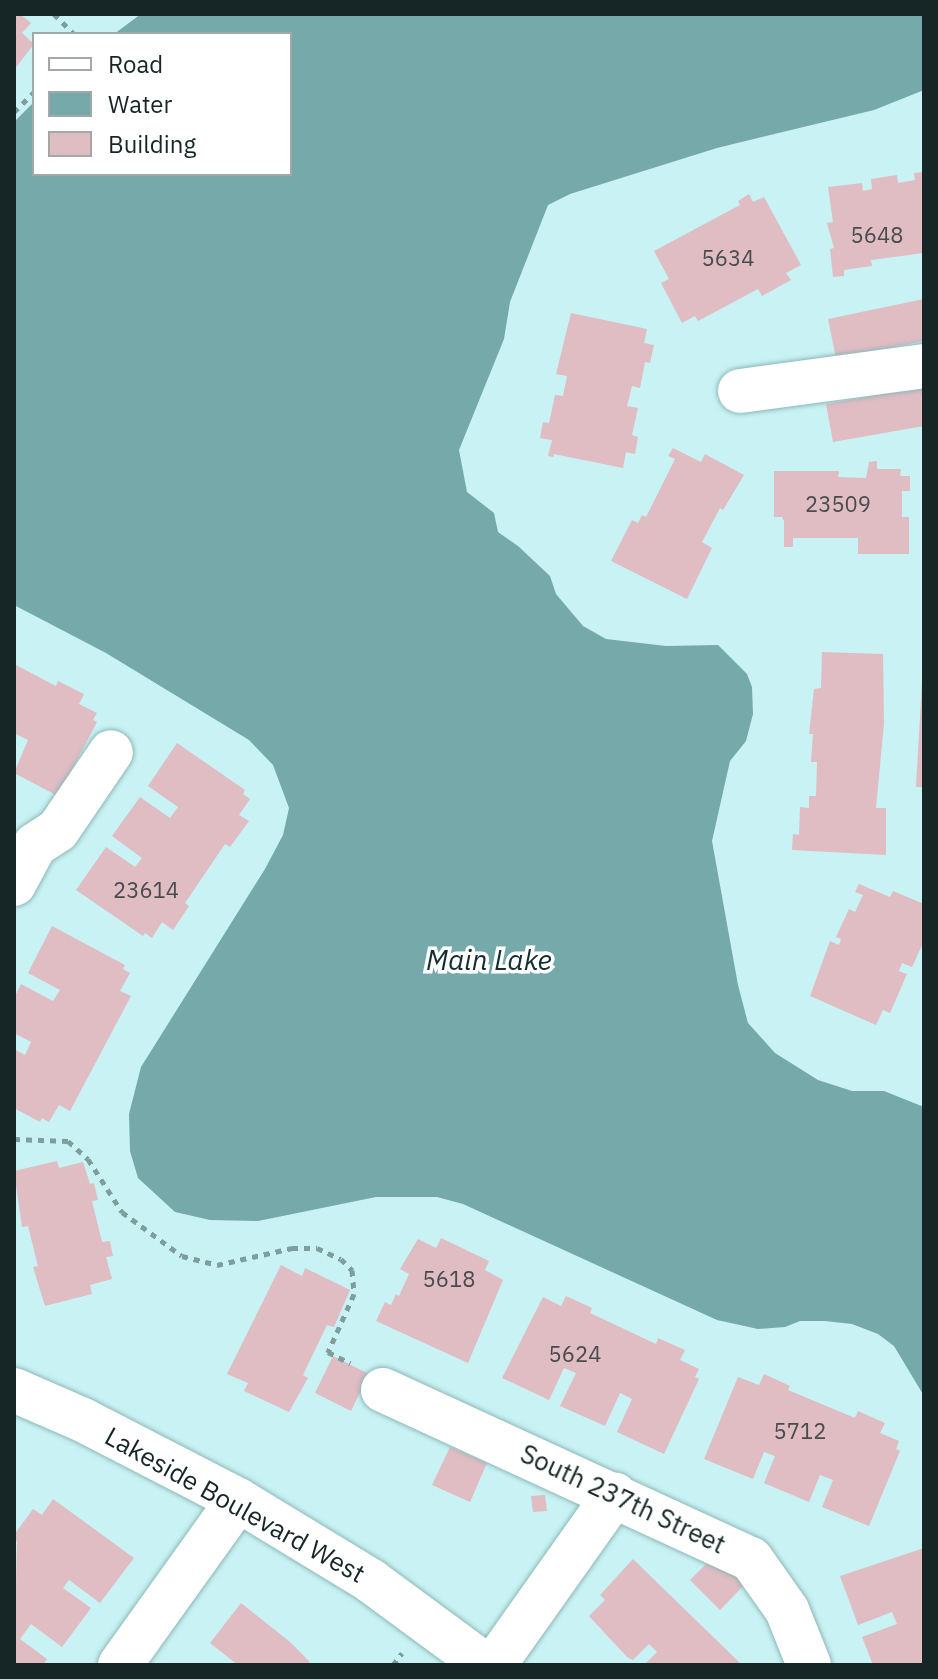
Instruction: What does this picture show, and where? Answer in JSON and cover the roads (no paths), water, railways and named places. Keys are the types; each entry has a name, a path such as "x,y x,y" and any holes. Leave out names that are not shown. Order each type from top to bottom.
{"street":[{"path":"740,391 924,366"},
{"path":"14,884 25,841 58,830 111,752"},
{"name":"Lakeside Boulevard West","path":"14,1390 83,1420 238,1500 371,1581 485,1665"},
{"name":"South 237th Street","path":"383,1390 751,1559 787,1610 809,1665"},
{"path":"494,1665 615,1494"},
{"path":"120,1665 238,1500"}],"water":[{"name":"Main Lake","path":"141,14 924,14 924,90 874,110 717,148 570,194 548,205 510,302 504,339 459,450 467,492 494,513 498,532 550,576 556,594 583,626 606,639 666,646 718,645 747,674 752,687 753,714 746,741 730,761 712,841 738,985 748,1023 775,1053 818,1080 852,1091 884,1091 924,1107 924,1396 894,1346 878,1334 852,1324 825,1321 800,1321 785,1327 758,1329 717,1320 463,1204 437,1197 376,1197 258,1221 210,1220 175,1212 138,1178 130,1151 129,1114 141,1067 265,869 283,835 289,808 273,765 249,740 106,653 14,605 14,122 32,104 32,176 292,176 292,32 117,32"}]}
